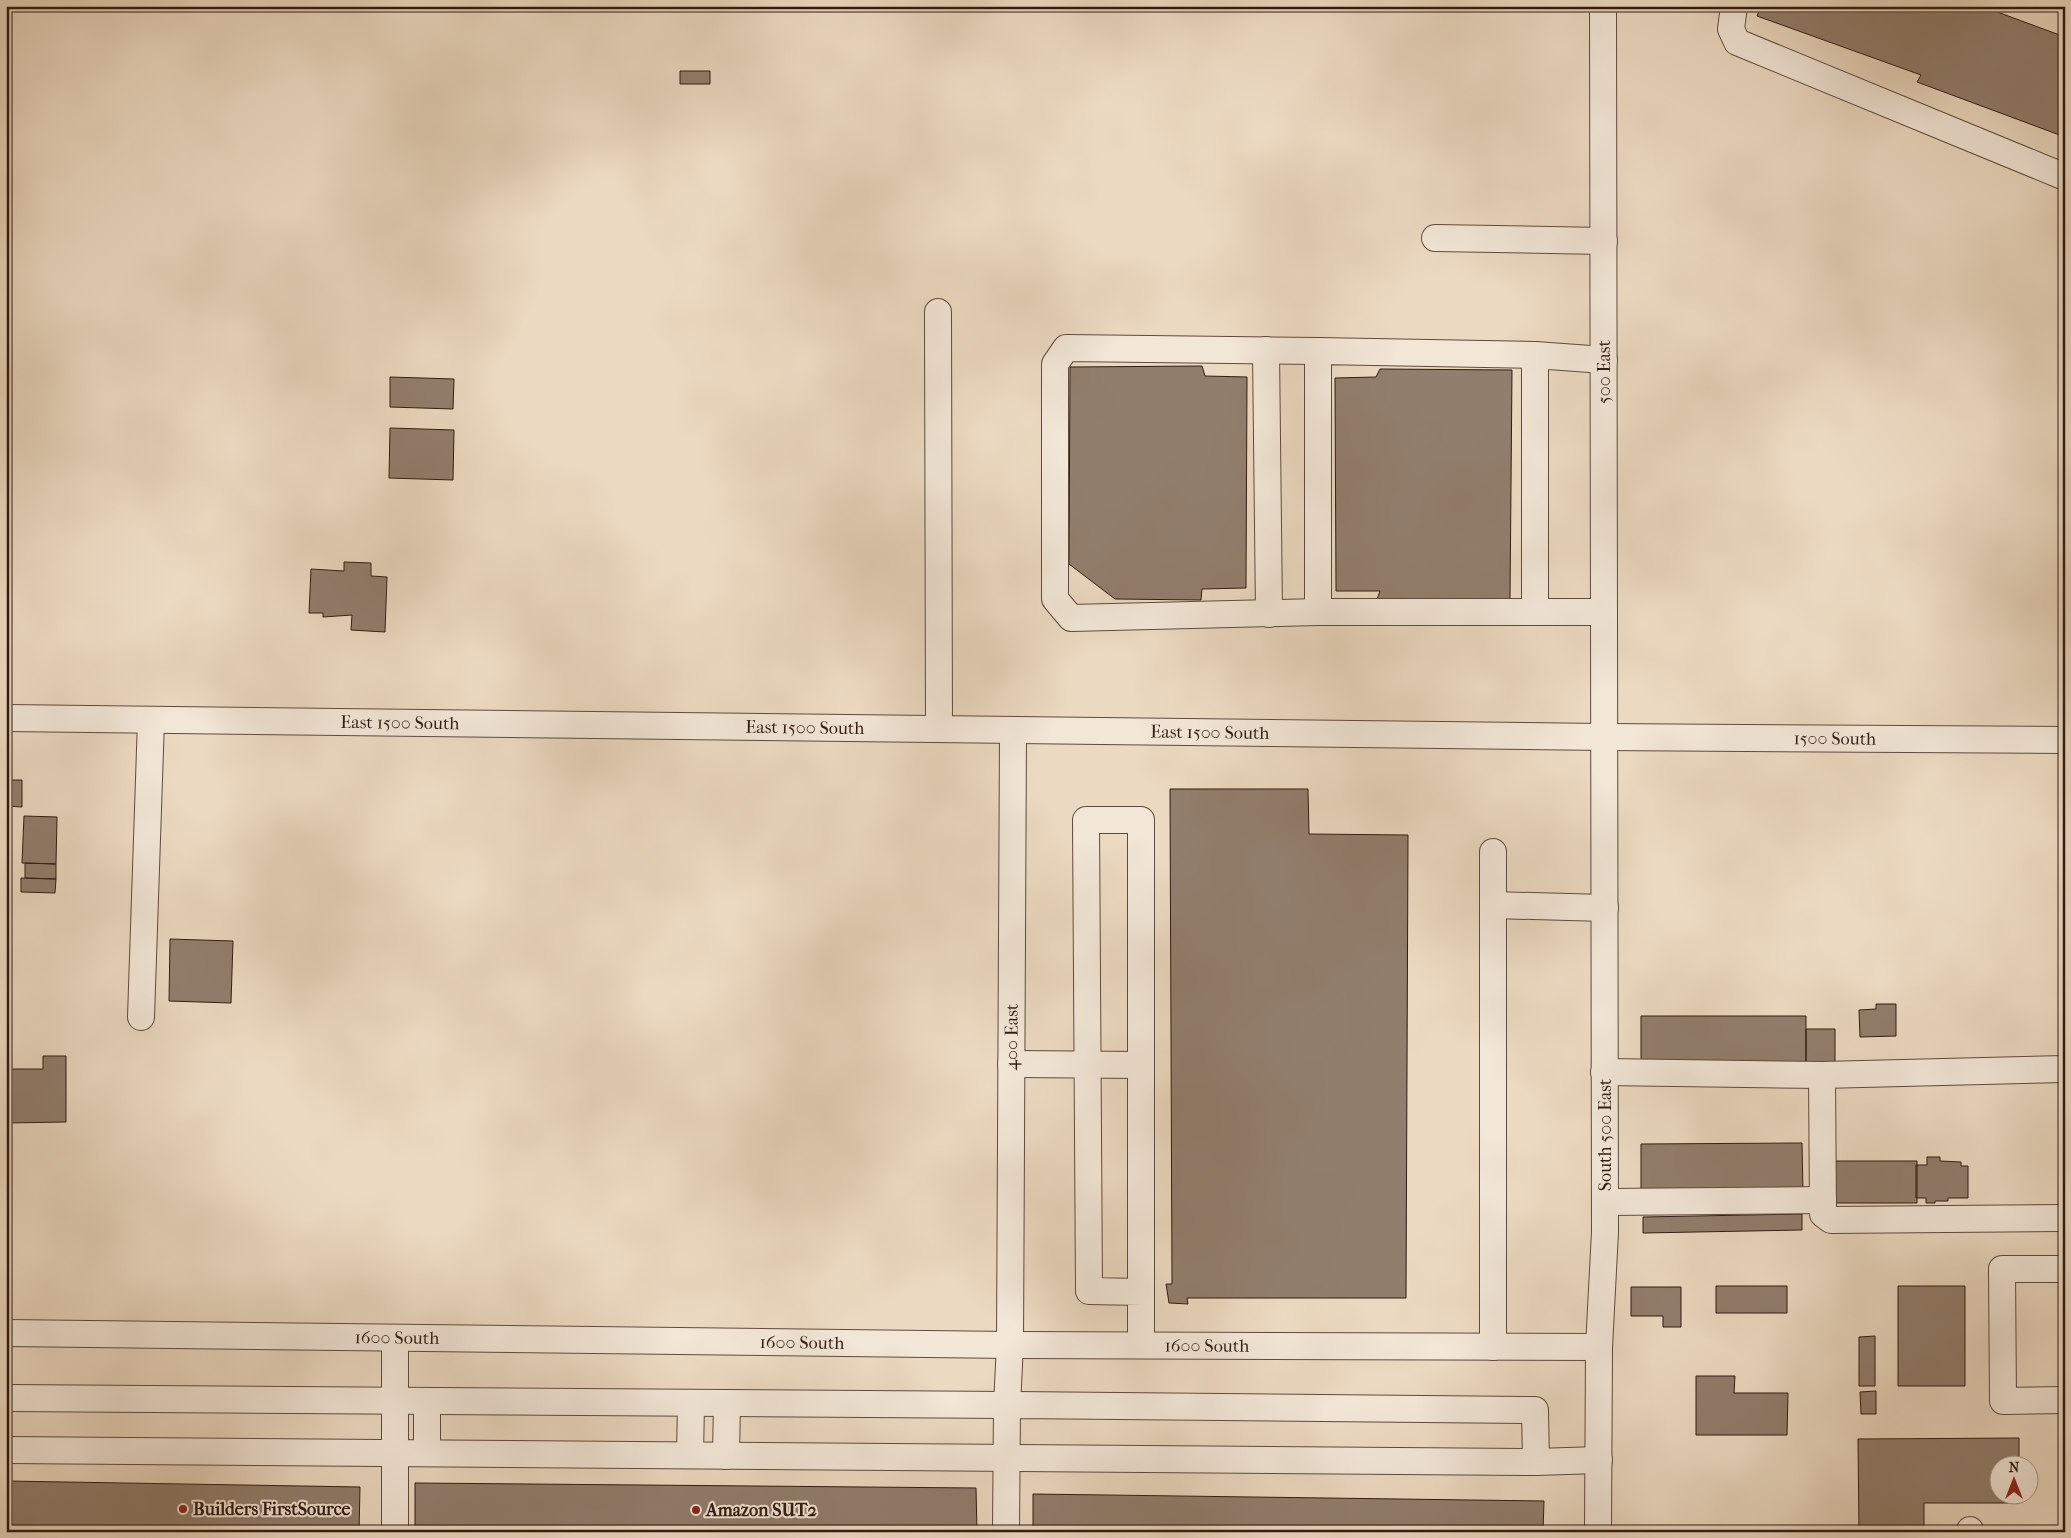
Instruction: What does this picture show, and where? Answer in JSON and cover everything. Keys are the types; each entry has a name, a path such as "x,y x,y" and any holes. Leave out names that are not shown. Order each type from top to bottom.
{"street":[{"name":"500 East","path":"1603,6 1604,738"},
{"path":"1734,6 1731,29 1737,42 2065,178"},
{"path":"1435,238 1604,240"},
{"path":"938,312 939,729"},
{"path":"1604,360 1535,356 1318,351 1066,348 1055,364 1055,599 1071,618 1318,612 1604,612"},
{"path":"1266,350 1268,614"},
{"path":"1318,351 1318,612"},
{"path":"1535,356 1535,612"},
{"name":"East 1500 South","path":"6,718 1604,738"},
{"path":"141,1017 151,720"},
{"name":"400 East","path":"1006,1532 1007,1405 1010,1344 1010,1064 1014,731"},
{"name":"1500 South","path":"1604,738 2065,740"},
{"name":"South 500 East","path":"1598,1532 1599,1347 1605,1202 1604,738"},
{"path":"1140,1292 1088,1291 1086,820 1140,820 1140,1065 1140,1292 1140,1345"},
{"path":"1493,852 1493,1347"},
{"path":"1493,905 1604,908"},
{"path":"1010,1064 1140,1065"},
{"path":"1604,1072 1822,1075 2065,1069"},
{"path":"1822,1075 1823,1214 1831,1220 2065,1218"},
{"path":"1605,1202 1823,1200"},
{"path":"2065,1268 2002,1269 2003,1401 2065,1400"},
{"name":"1600 South","path":"6,1333 1010,1344 1599,1347"},
{"path":"395,1338 395,1532"},
{"path":"6,1398 1535,1410 1536,1462"},
{"path":"427,1401 428,1453"},
{"path":"690,1455 692,1403"},
{"path":"726,1456 727,1403"},
{"path":"6,1450 1536,1462 1599,1460"}],"building":[{"path":"1761,6 1981,6 2065,37 2065,137 1917,82 1921,75 1757,16"},
{"path":"680,71 710,71 710,84 680,84"},
{"path":"1202,366 1205,376 1247,377 1246,588 1202,589 1201,600 1115,599 1069,564 1070,367"},
{"path":"1380,369 1512,370 1510,599 1377,599 1380,591 1336,591 1335,378 1376,377"},
{"path":"390,377 454,379 453,409 390,407"},
{"path":"390,428 454,430 453,480 389,478"},
{"path":"344,562 371,563 371,576 387,577 385,632 351,630 352,615 323,617 323,613 309,613 311,569 344,571"},
{"path":"6,780 22,780 22,807 6,806"},
{"path":"1170,789 1308,789 1309,834 1408,835 1406,1298 1187,1298 1188,1304 1169,1303 1166,1284 1172,1284"},
{"path":"24,816 57,817 56,864 22,863"},
{"path":"25,863 56,864 56,879 25,878"},
{"path":"21,878 56,879 55,893 21,892"},
{"path":"170,939 233,941 231,1003 169,1001"},
{"path":"1876,1004 1896,1004 1896,1036 1860,1037 1859,1010 1876,1009"},
{"path":"1641,1016 1806,1016 1806,1062 1641,1064"},
{"path":"1806,1029 1835,1029 1835,1062 1806,1062"},
{"path":"43,1056 66,1056 66,1122 6,1123 6,1069 43,1069"},
{"path":"1802,1143 1803,1193 1641,1194 1641,1144"},
{"path":"1927,1157 1940,1157 1940,1161 1961,1162 1961,1166 1968,1166 1968,1198 1948,1198 1948,1201 1926,1203 1926,1198 1916,1198 1916,1165 1927,1165"},
{"path":"1835,1161 1917,1161 1917,1203 1835,1203"},
{"path":"1802,1214 1802,1230 1643,1233 1643,1217"},
{"path":"1716,1286 1787,1286 1787,1313 1716,1313"},
{"path":"1898,1286 1965,1286 1965,1386 1898,1386"},
{"path":"1631,1287 1681,1287 1681,1327 1663,1327 1663,1316 1631,1316"},
{"path":"1875,1336 1875,1386 1859,1386 1859,1337"},
{"path":"1696,1376 1735,1376 1734,1393 1788,1393 1787,1435 1696,1435"},
{"path":"1876,1391 1876,1414 1861,1414 1860,1392"},
{"path":"2019,1438 2019,1456 1988,1456 1988,1503 1924,1503 1924,1532 1859,1532 1858,1439"},
{"name":"Builders FirstSource","path":"6,1481 360,1487 359,1532 6,1532"},
{"name":"Amazon SUT2","path":"415,1483 976,1488 977,1532 415,1532"},
{"path":"1033,1494 1544,1501 1543,1532 1033,1532"}],"place":[{"name":"Builders FirstSource","path":"183,1509"},
{"name":"Amazon SUT2","path":"696,1510"}]}
